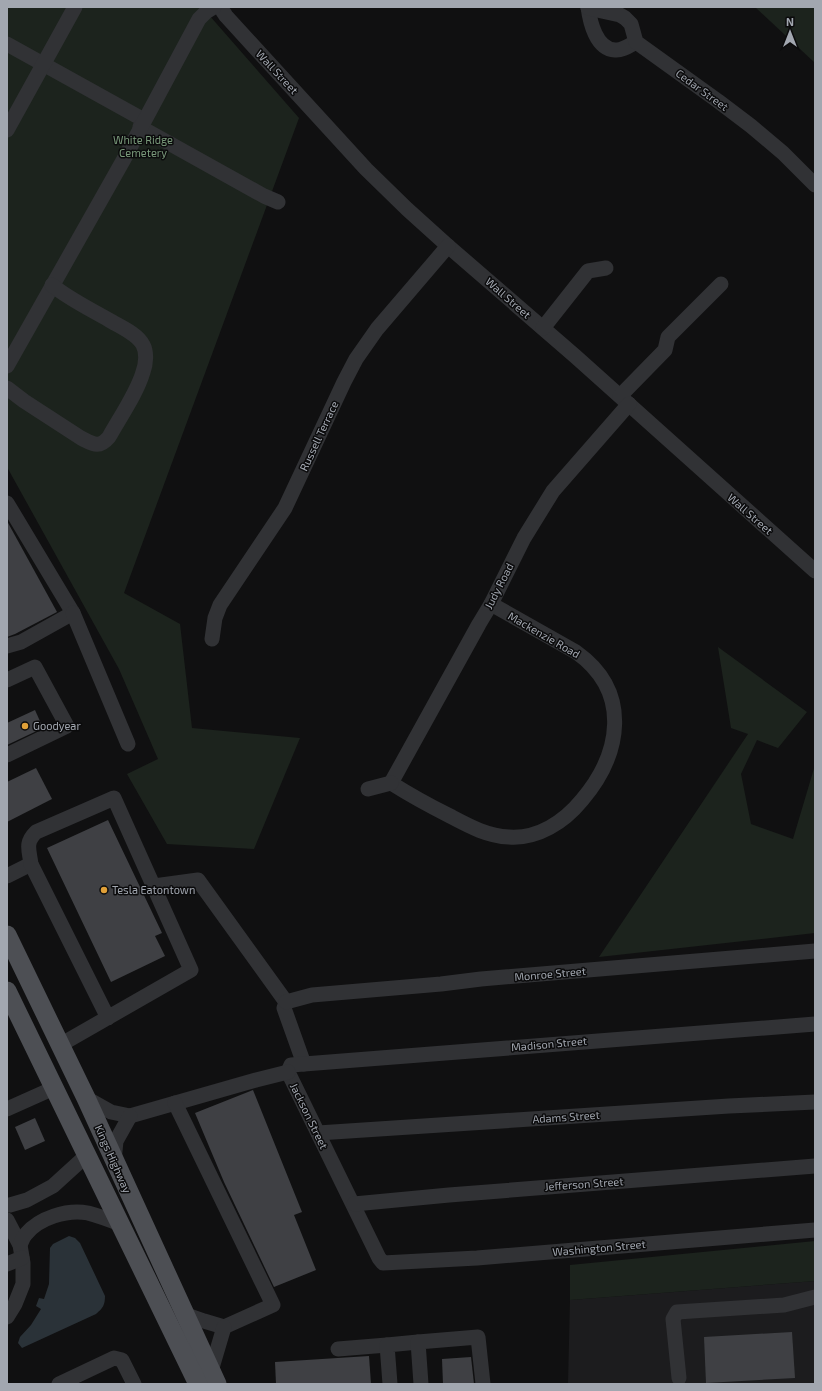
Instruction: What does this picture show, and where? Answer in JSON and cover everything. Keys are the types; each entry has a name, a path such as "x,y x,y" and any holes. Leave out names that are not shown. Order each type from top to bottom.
{"main road":[{"name":"Kings Highway","path":"7,935 86,1098 184,1314 208,1380"},
{"name":"Kings Highway","path":"7,991 120,1224 208,1380"}],"street":[{"path":"7,130 74,7"},
{"path":"7,366 199,19 214,7"},
{"name":"Wall Street","path":"220,7 226,16 366,169 408,209 448,246 625,400 815,571"},
{"path":"588,8 620,15 625,18 631,24 636,42 621,50 615,50 604,46 594,32 588,8"},
{"name":"Cedar Street","path":"636,42 751,126 783,153 815,185"},
{"path":"7,44 128,112 142,124 264,196 278,202"},
{"name":"Russell Terrace","path":"212,639 215,618 220,605 285,508 356,359 377,329 448,246"},
{"path":"542,328 588,271 606,268"},
{"name":"Judy Road","path":"391,784 478,624 491,604 524,538 553,491 665,350 668,337 721,284"},
{"path":"7,388 24,401 81,438 99,445 105,442 109,437 138,384 145,364 146,351 141,341 128,331 62,293 52,285"},
{"path":"7,503 73,613 128,744"},
{"name":"Mackenzie Road","path":"391,784 477,830 490,835 518,837 536,834 551,828 560,822 589,792 603,770 614,737 615,722 614,709 610,694 600,676 588,660 576,652 491,604"},
{"path":"7,646 21,642 73,613"},
{"path":"7,680 35,667 67,726 7,755"},
{"path":"368,789 391,784"},
{"path":"60,1045 108,1018 191,970 114,798 36,832 30,838 28,846 31,864 108,1018"},
{"path":"7,876 31,864"},
{"path":"154,886 198,880 286,1002 284,1008 304,1064"},
{"name":"Monroe Street","path":"286,1002 312,995 441,984 481,979 815,951"},
{"name":"Madison Street","path":"288,1072 291,1065 679,1033 815,1024"},
{"name":"Jackson Street","path":"130,1116 288,1072 354,1204 379,1258 383,1263"},
{"path":"7,1109 54,1088"},
{"path":"86,1098 111,1112 130,1116 116,1141 114,1161"},
{"name":"Adams Street","path":"318,1133 729,1106 815,1102"},
{"path":"175,1103 273,1305 224,1326 184,1314"},
{"path":"7,1205 27,1200 53,1186 87,1155"},
{"name":"Jefferson Street","path":"354,1204 815,1166"},
{"path":"7,1317 15,1304 23,1284 21,1251 26,1234 30,1230 39,1223 56,1215 77,1212 88,1213 120,1224"},
{"path":"7,1220 21,1251"},
{"name":"Washington Street","path":"383,1263 476,1258 815,1230"},
{"path":"7,1264 21,1251"},
{"path":"679,1378 673,1319 677,1312 784,1306 815,1297 815,1301"},
{"path":"208,1380 224,1326"},
{"path":"338,1349 478,1337 483,1384"},
{"path":"418,1342 421,1384"},
{"path":"387,1345 390,1384"},
{"path":"60,1384 114,1358 122,1360 134,1384"}],"shaded area":[{"path":"69,1236 75,1238 80,1243 105,1296 104,1304 96,1314 22,1348 18,1343 20,1337 31,1325 41,1309 36,1306 39,1298 44,1299 49,1284 50,1248 53,1244"},
{"path":"815,1281 815,1384 568,1384 570,1300"}],"green space":[{"name":"White Ridge Cemetery","path":"7,7 202,7 299,118 124,593 180,624 192,728 300,738 254,849 167,844 127,774 158,759 119,669 7,467"},
{"path":"755,7 815,7 815,63"},
{"path":"718,647 807,712 778,748 757,740 741,774 751,824 793,839 815,765 815,933 599,957 748,734 731,728"},
{"path":"815,1241 815,1281 570,1300 570,1265"}],"building":[{"path":"7,521 57,612 7,637"},
{"name":"Goodyear","path":"35,710 43,728 7,745 7,723"},
{"path":"36,768 52,799 7,822 7,782"},
{"name":"Tesla Eatontown","path":"108,820 162,933 155,936 165,956 111,982 47,848"},
{"path":"253,1090 302,1212 294,1215 316,1270 274,1287 224,1182 195,1113"},
{"path":"35,1118 45,1141 25,1150 15,1127"},
{"path":"792,1332 795,1378 706,1383 704,1337"},
{"path":"369,1356 371,1384 276,1384 275,1362"},
{"path":"471,1357 474,1384 443,1384 442,1359"}],"place":[{"name":"Goodyear","path":"25,726"},
{"name":"Tesla Eatontown","path":"104,890"}]}
